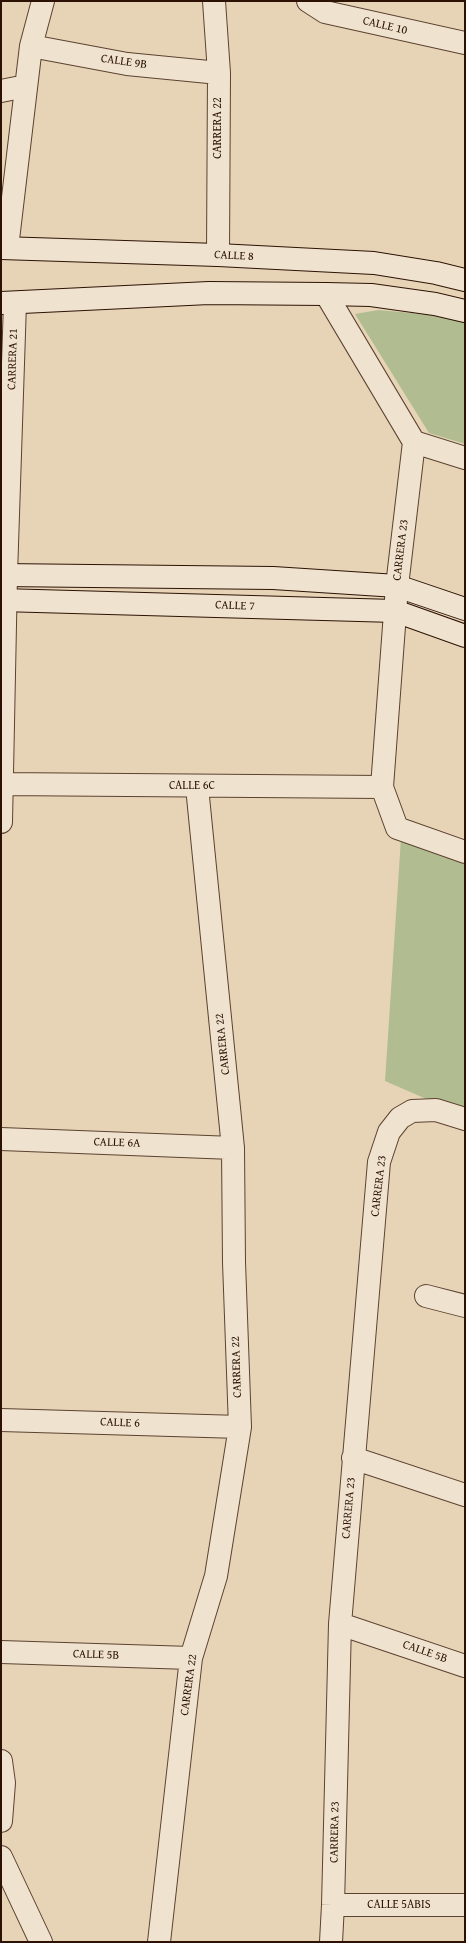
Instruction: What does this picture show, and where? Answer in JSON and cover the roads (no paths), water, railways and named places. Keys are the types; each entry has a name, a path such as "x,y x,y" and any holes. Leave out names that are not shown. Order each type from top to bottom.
{"street":[{"path":"4,248 31,46 43,1"},
{"name":"CARRERA 22","path":"214,1 219,73 218,255"},
{"name":"CALLE 10","path":"308,1 325,12 465,44"},
{"name":"CALLE 9B","path":"31,46 127,64 219,73"},
{"path":"1,91 26,86"},
{"name":"CALLE 8","path":"4,248 218,255 374,263 436,273 465,280"},
{"path":"8,303 209,293 326,294 371,295 435,304 465,311"},
{"path":"326,294 414,442 465,458"},
{"name":"CARRERA 21","path":"1,822 3,575 8,303"},
{"name":"CARRERA 23","path":"414,442 396,586 382,787 397,828 465,852"},
{"path":"3,575 273,578 396,586 465,609"},
{"name":"CALLE 7","path":"3,599 395,612 465,636"},
{"name":"CALLE 6C","path":"1,784 197,787 382,787"},
{"name":"CARRERA 22","path":"159,1942 191,1658 216,1576 240,1427 234,1262 233,1148 197,787"},
{"name":"CARRERA 23","path":"330,1942 333,1905 340,1624 379,1162 389,1132 400,1118 412,1111 436,1110 465,1120"},
{"name":"CALLE 6A","path":"1,1139 233,1148"},
{"path":"426,1296 465,1306"},
{"name":"CALLE 6","path":"1,1420 240,1427"},
{"path":"353,1458 465,1495"},
{"name":"CALLE 5B","path":"340,1624 465,1666"},
{"name":"CALLE 5B","path":"1,1652 191,1658"},
{"path":"1,1761 1,1821"},
{"path":"1,1857 41,1942"},
{"name":"CALLE 5ABIS","path":"333,1905 465,1905"}]}
